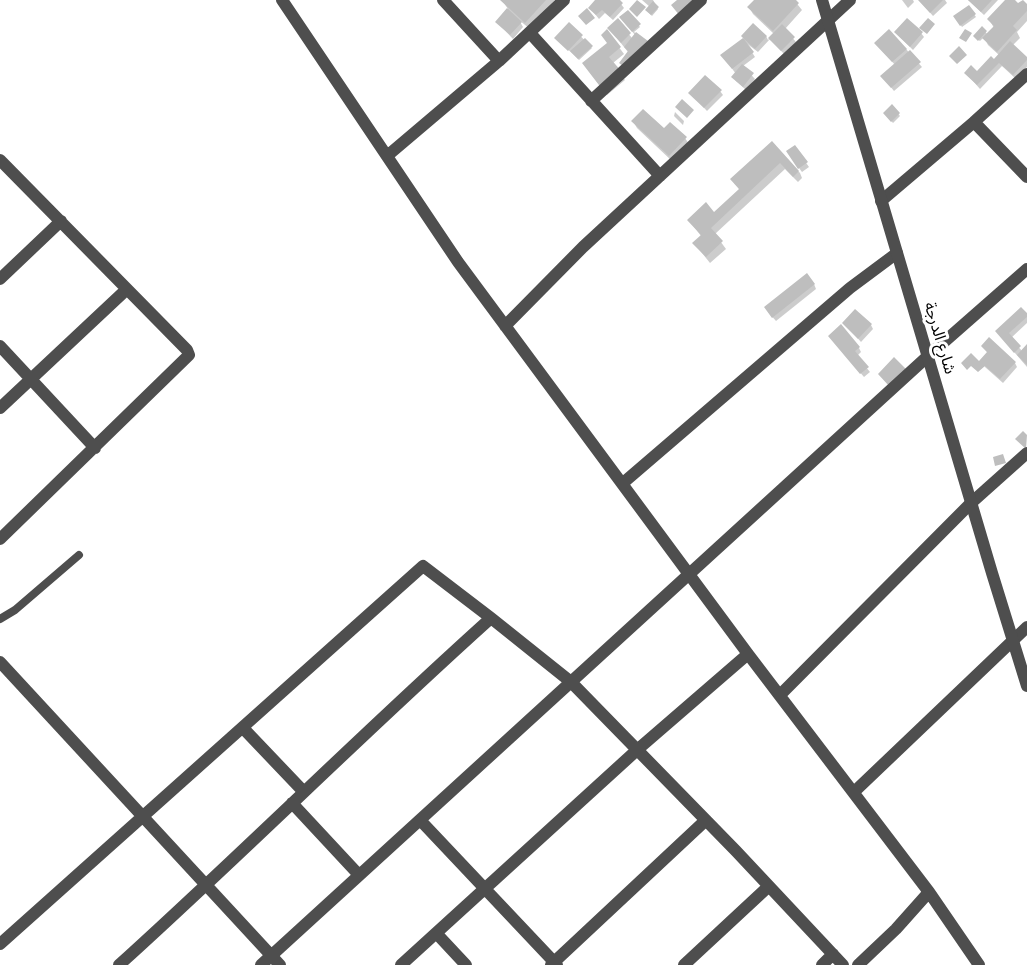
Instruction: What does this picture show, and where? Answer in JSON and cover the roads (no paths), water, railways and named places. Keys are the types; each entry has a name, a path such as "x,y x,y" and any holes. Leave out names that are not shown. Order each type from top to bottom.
{"street":[{"path":"282,0 458,262 748,654 929,892 979,965"},
{"path":"443,0 499,61"},
{"path":"387,156 499,61 564,0"},
{"path":"591,101 701,0"},
{"name":"شارع الدرجة","path":"822,0 1027,686"},
{"path":"505,326 583,247 850,0"},
{"path":"530,33 660,176"},
{"path":"881,201 1027,74"},
{"path":"974,122 1027,177"},
{"path":"0,160 187,350 189,355 0,539"},
{"path":"0,279 61,221"},
{"path":"623,483 850,288 897,253"},
{"path":"261,965 275,960 360,875 928,356 1027,269"},
{"path":"0,408 127,289"},
{"path":"0,346 95,448"},
{"path":"780,695 972,502 1027,453"},
{"path":"0,944 423,566 571,682 843,965"},
{"path":"119,965 491,618"},
{"path":"854,792 1027,627"},
{"path":"401,965 637,750 748,654"},
{"path":"0,662 275,960"},
{"path":"243,728 303,791"},
{"path":"292,803 360,875"},
{"path":"420,820 554,964 706,820"},
{"path":"684,965 769,886"},
{"path":"858,965 896,929 929,892"},
{"path":"437,934 466,965"},
{"path":"822,965 833,954"}],"lane":[{"path":"0,619 15,610 79,555"}]}
